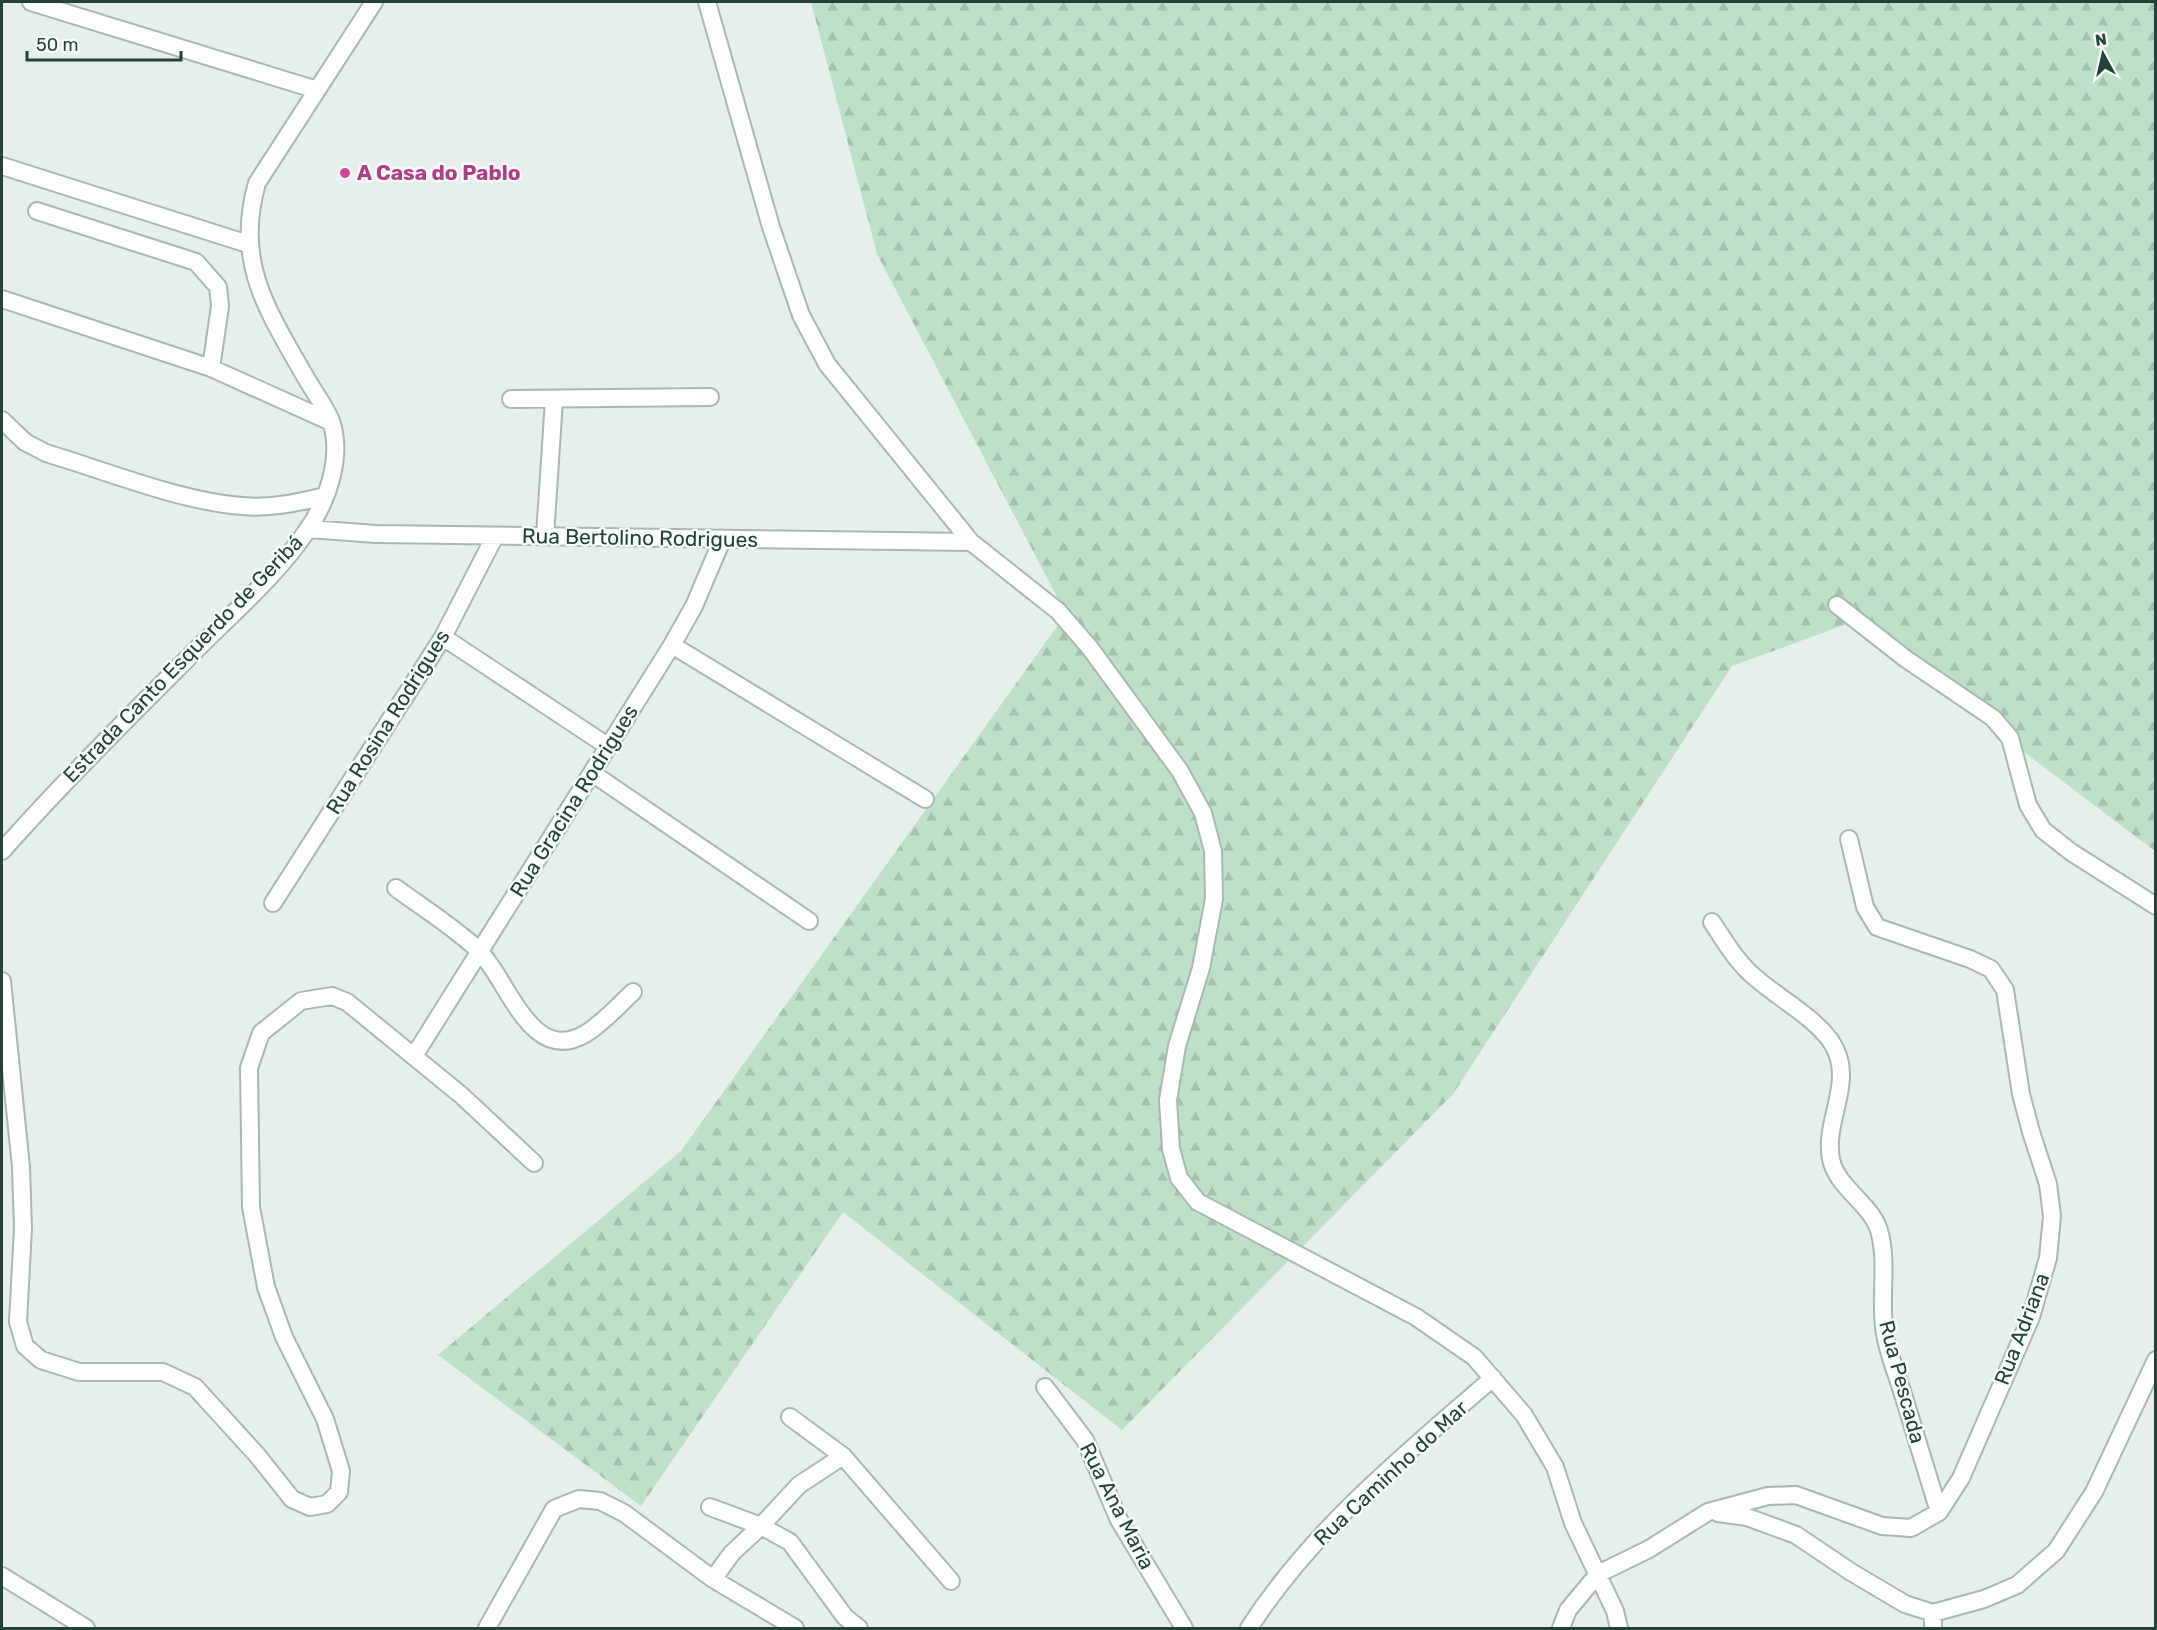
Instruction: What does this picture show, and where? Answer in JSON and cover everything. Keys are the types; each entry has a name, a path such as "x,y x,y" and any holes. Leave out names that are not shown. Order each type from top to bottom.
{"street":[{"path":"31,2 317,90"},
{"name":"Estrada Canto Esquerdo de Geribá","path":"2,851 54,793 272,573 309,529 326,496 334,459 331,422 272,316 254,272 248,244 250,207 257,183 374,2"},
{"path":"707,2 771,227 801,315 827,364 971,542 1058,611 1090,648 1180,771 1203,813 1213,851 1214,899 1201,968 1177,1046 1168,1101 1171,1149 1179,1178 1198,1202 1416,1317 1474,1357 1524,1415 1555,1467 1573,1523 1598,1575 1619,1629"},
{"path":"2,166 248,244"},
{"path":"37,211 196,262 218,287 219,306 211,368"},
{"path":"2,299 211,368 331,422"},
{"path":"511,399 710,397"},
{"path":"545,536 554,400"},
{"path":"2,420 25,442 46,453 201,500 244,507 287,505 326,496"},
{"name":"Rua Bertolino Rodrigues","path":"309,529 376,534 971,542"},
{"name":"Rua Rosina Rodrigues","path":"273,903 443,637 495,536"},
{"name":"Rua Gracina Rodrigues","path":"414,1056 672,645 694,606 722,540"},
{"path":"1837,605 1906,659 1993,718 2010,738 2028,805 2043,830 2071,852 2156,906"},
{"path":"443,637 609,747"},
{"path":"672,645 925,799"},
{"path":"592,773 808,921"},
{"name":"Rua Adriana","path":"1598,1575 1648,1550 1708,1512 1768,1496 1796,1495 1882,1526 1911,1528 1939,1512 1961,1478 2031,1317 2048,1258 2052,1216 2048,1184 2021,1094 2005,990 1991,969 1970,958 1877,927 1864,907 1849,839"},
{"path":"396,888 480,951 536,1033 552,1041 569,1042 587,1033 633,992"},
{"name":"Rua Pescada","path":"1712,922 1738,961 1756,979 1783,997 1830,1041 1840,1064 1842,1088 1829,1140 1831,1161 1841,1180 1872,1217 1880,1233 1883,1265 1881,1296 1885,1335 1939,1512"},
{"path":"2,981 21,1167 23,1228 18,1322 25,1346 41,1360 79,1372 163,1372 195,1387 257,1455 292,1499 310,1507 327,1504 339,1492 341,1470 325,1419 284,1337 266,1287 251,1207 249,1068 261,1034 301,1001 316,996 332,996 347,1002 461,1095 534,1164"},
{"path":"1708,1512 1747,1517 1796,1535 1933,1621 2017,1585 2056,1551 2094,1492 2156,1360"},
{"name":"Rua Caminho do Mar","path":"1249,1629 1322,1533 1400,1460 1494,1378"},
{"name":"Rua Ana Maria","path":"1045,1387 1085,1440 1119,1520 1184,1629"},
{"path":"790,1417 843,1456 951,1581"},
{"path":"713,1579 732,1553 799,1485 843,1456"},
{"path":"487,1629 554,1509 579,1499 600,1501 624,1513 713,1579 795,1629"},
{"path":"710,1507 761,1526 790,1542 845,1617 860,1629"},
{"path":"1561,1629 1568,1610 1598,1575"},
{"path":"2,1576 86,1629"}],"green space":[{"path":"811,2 2155,2 2155,851 1852,622 1732,666 1453,1094 1122,1430 843,1212 641,1506 438,1355 681,1151 1066,614 877,254"}],"place":[{"name":"A Casa do Pablo","path":"345,173"}]}
